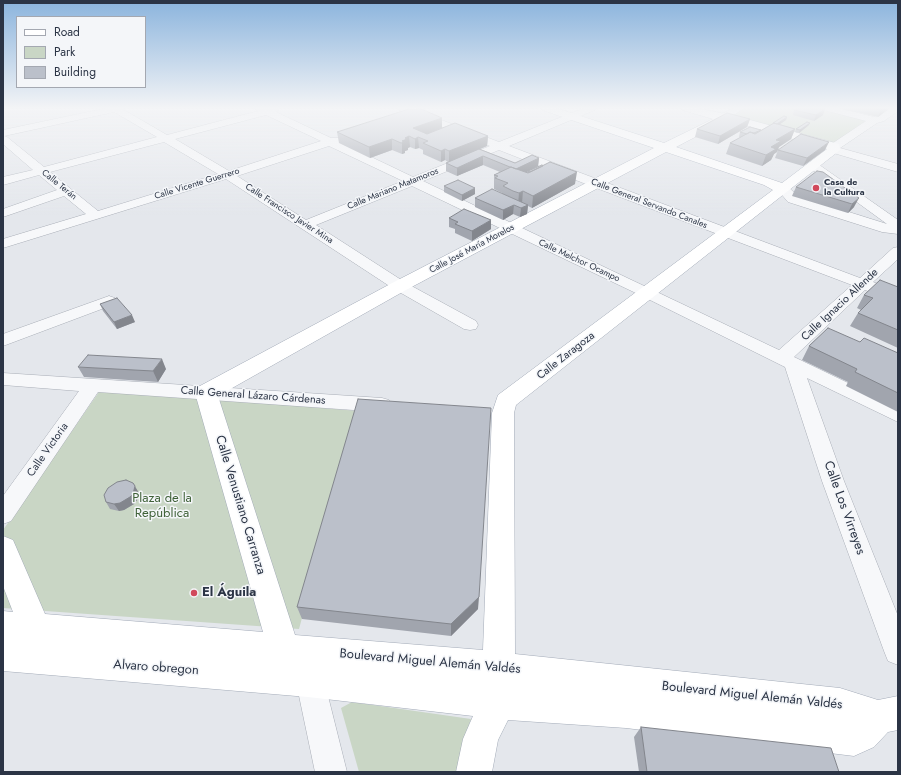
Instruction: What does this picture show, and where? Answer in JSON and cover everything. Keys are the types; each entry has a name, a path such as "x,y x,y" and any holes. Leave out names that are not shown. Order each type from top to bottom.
{"main road":[{"path":"656,144 770,182 783,189"},
{"name":"Calle José María Morelos","path":"206,393 400,286 670,144"},
{"path":"820,144 834,148"},
{"name":"Calle Zaragoza","path":"498,668 496,413 506,401 648,293 725,232 814,166 834,148"},
{"name":"Calle Venustiano Carranza","path":"206,393 284,649 308,680"},
{"path":"3,549 35,628"},
{"path":"3,626 284,649"},
{"name":"Boulevard Miguel Alemán Valdés","path":"284,649 498,668 840,705 888,715"},
{"name":"Alvaro obregon","path":"3,654 27,658 308,680"},
{"path":"474,772 481,739 498,702 498,668"},
{"name":"Boulevard Miguel Alemán Valdés","path":"308,680 498,702 626,711 854,738 862,735 888,715"}],"street":[{"name":"Calle Terán","path":"9,144 96,216"},
{"path":"3,181 40,170 147,144"},
{"name":"Calle Francisco Javier Mina","path":"177,144 228,175 400,286 470,325"},
{"name":"Calle Vicente Guerrero","path":"3,244 228,175 322,144"},
{"name":"Calle Melchor Ocampo","path":"333,144 648,293 898,415"},
{"name":"Calle General Servando Canales","path":"493,144 898,297"},
{"name":"Calle Mariano Matamoros","path":"305,225 502,144"},
{"path":"834,148 840,144"},
{"path":"834,148 898,168"},
{"path":"814,166 892,222 898,224"},
{"path":"783,189 793,198 887,229 898,230"},
{"path":"3,213 66,191"},
{"name":"Calle Ignacio Allende","path":"787,361 898,251"},
{"path":"3,340 109,301"},
{"name":"Calle Los Virreyes","path":"787,361 898,651"},
{"name":"Calle General Lázaro Cárdenas","path":"3,379 399,406"},
{"name":"Calle Victoria","path":"3,514 93,385"},
{"name":"Calle Venustiano Carranza","path":"308,680 312,688 331,772"}],"green space":[{"name":"Plaza de la República","path":"101,389 358,411 299,629 3,608 3,530"},
{"path":"352,702 471,719 458,762 458,772 359,772 341,708"}],"building":[{"path":"363,144 377,144 369,147"},
{"path":"426,144 467,144 449,151 445,149 441,151"},
{"path":"734,144 776,144 771,147 776,149 766,155"},
{"path":"786,144 826,144 807,158 778,150"},
{"path":"479,149 515,163 532,155 539,158 516,169 483,156 457,168 446,163"},
{"path":"550,162 577,172 533,196 523,191 519,193 513,191 503,186 508,183 495,178 498,176 494,175 511,167 528,173"},
{"path":"542,165 543,166 530,172 528,171"},
{"path":"817,171 823,172 859,198 852,204 796,187"},
{"path":"458,180 475,188 462,195 444,186"},
{"path":"492,189 528,205 521,208 514,205 503,210 475,198"},
{"path":"464,209 491,220 472,231 455,224 458,222 449,218"},
{"path":"880,280 898,287 898,330 858,313 873,298 864,295"},
{"path":"117,298 132,315 114,322 100,304"},
{"path":"828,328 860,342 864,338 898,353 898,393 855,372 857,369 809,346"},
{"path":"88,355 162,359 153,371 78,367"},
{"path":"358,399 491,408 479,597 451,624 297,607"},
{"path":"126,480 133,483 135,486 133,494 120,503 114,504 106,502 104,495 108,488 117,482"},
{"path":"641,727 831,748 839,772 647,772"}],"place":[{"name":"Casa de la Cultura","path":"816,188"},
{"name":"El Águila","path":"194,593"}]}
